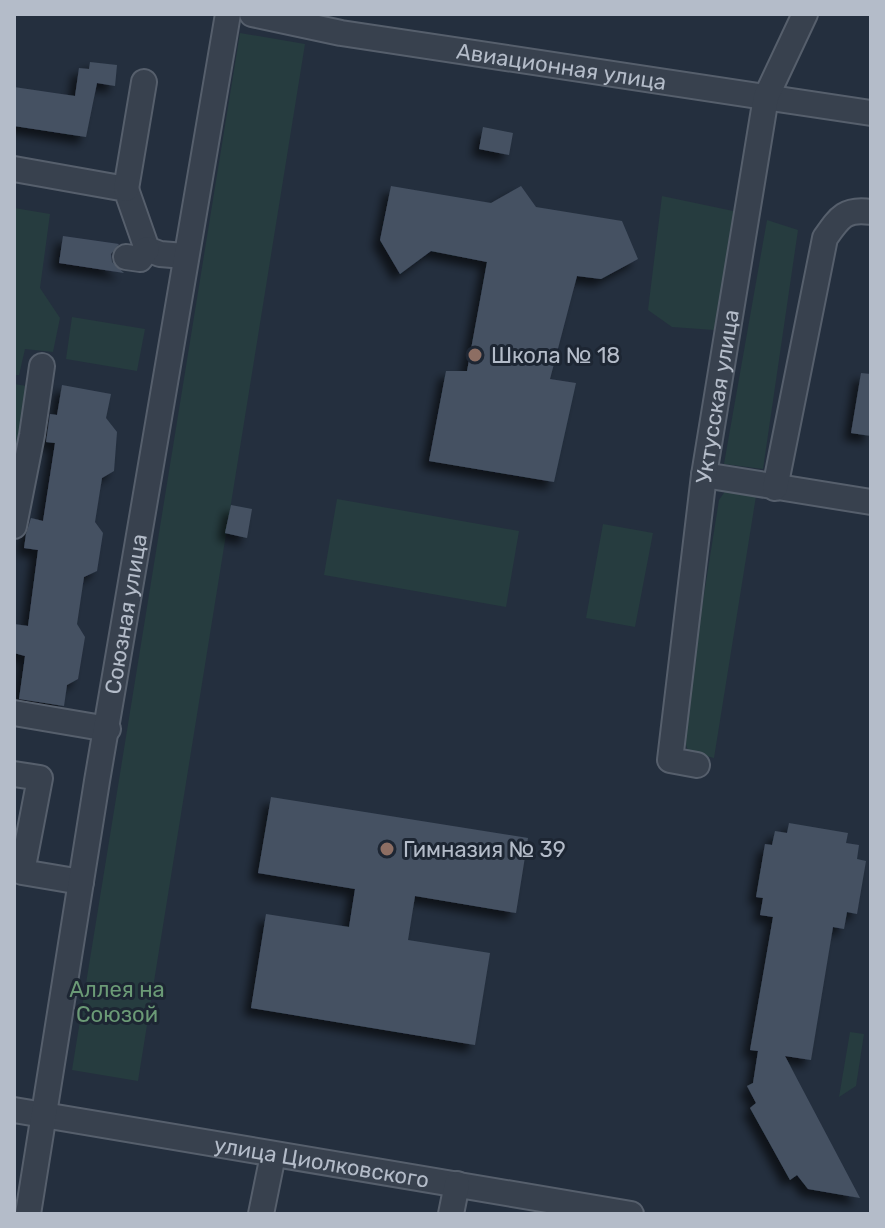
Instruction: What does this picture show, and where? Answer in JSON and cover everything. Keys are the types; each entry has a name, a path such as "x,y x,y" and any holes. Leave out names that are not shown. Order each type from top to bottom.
{"street":[{"name":"Союзная улица","path":"28,1214 185,256 228,14"},
{"name":"Авиационная улица","path":"252,14 343,23 871,113"},
{"name":"Уктусская улица","path":"697,765 670,760 704,475 766,97 805,14"},
{"path":"144,82 126,189 137,253 185,256"},
{"path":"14,169 126,189"},
{"path":"775,488 825,238 846,214 854,210 871,212"},
{"path":"15,514 32,435 42,366"},
{"path":"704,475 871,502"},
{"path":"14,713 108,729"},
{"path":"14,774 40,778 22,872 81,882"},
{"name":"улица Циолковского","path":"14,1110 631,1214"},
{"path":"261,1214 273,1155"},
{"path":"451,1214 457,1184"}],"green space":[{"name":"Аллея на Союзой","path":"240,33 305,44 138,1081 72,1070"},
{"path":"662,196 738,212 714,330 672,327 648,310"},
{"path":"14,208 50,214 40,288 60,318 53,352 25,349 19,375 14,375"},
{"path":"767,220 798,230 763,469 724,464"},
{"path":"72,317 145,329 137,371 66,359"},
{"path":"14,384 33,387 24,443 14,442"},
{"path":"726,490 756,496 714,758 688,751 682,733 719,500"},
{"path":"337,499 519,531 506,607 324,575"},
{"path":"603,524 653,533 635,627 586,618"},
{"path":"850,1032 864,1034 856,1086 839,1097"}],"building":[{"path":"90,62 117,65 115,86 97,83 86,137 14,126 14,87 75,96 79,68 89,69"},
{"path":"483,127 513,133 509,155 479,149"},
{"path":"391,186 491,203 521,186 536,207 622,221 638,259 601,279 577,276 550,379 576,383 554,482 429,461 446,371 467,371 487,262 431,251 400,274 380,240"},
{"path":"63,236 119,244 111,254 112,262 124,273 59,263"},
{"path":"861,373 871,374 871,436 851,433"},
{"path":"62,385 111,394 106,418 117,432 114,471 102,478 95,522 103,533 97,571 84,577 77,624 85,637 78,679 67,685 64,706 19,699 25,656 14,653 14,624 28,626 38,550 24,548 26,534 31,518 43,521 55,443 46,442 50,414 57,415"},
{"path":"231,505 252,509 247,538 225,533"},
{"path":"271,797 528,838 516,913 415,896 408,940 490,953 475,1045 251,1008 266,914 349,927 355,889 258,873"},
{"path":"789,823 848,833 846,843 859,845 857,859 866,861 857,914 847,912 844,929 833,927 811,1060 785,1056 860,1198 808,1189 797,1175 790,1180 750,1108 756,1103 747,1086 753,1083 758,1051 750,1050 773,917 760,915 763,898 756,897 765,844 772,845 775,831 787,833"}],"place":[{"name":"Школа № 18","path":"475,355"},
{"name":"Гимназия № 39","path":"387,849"}]}
